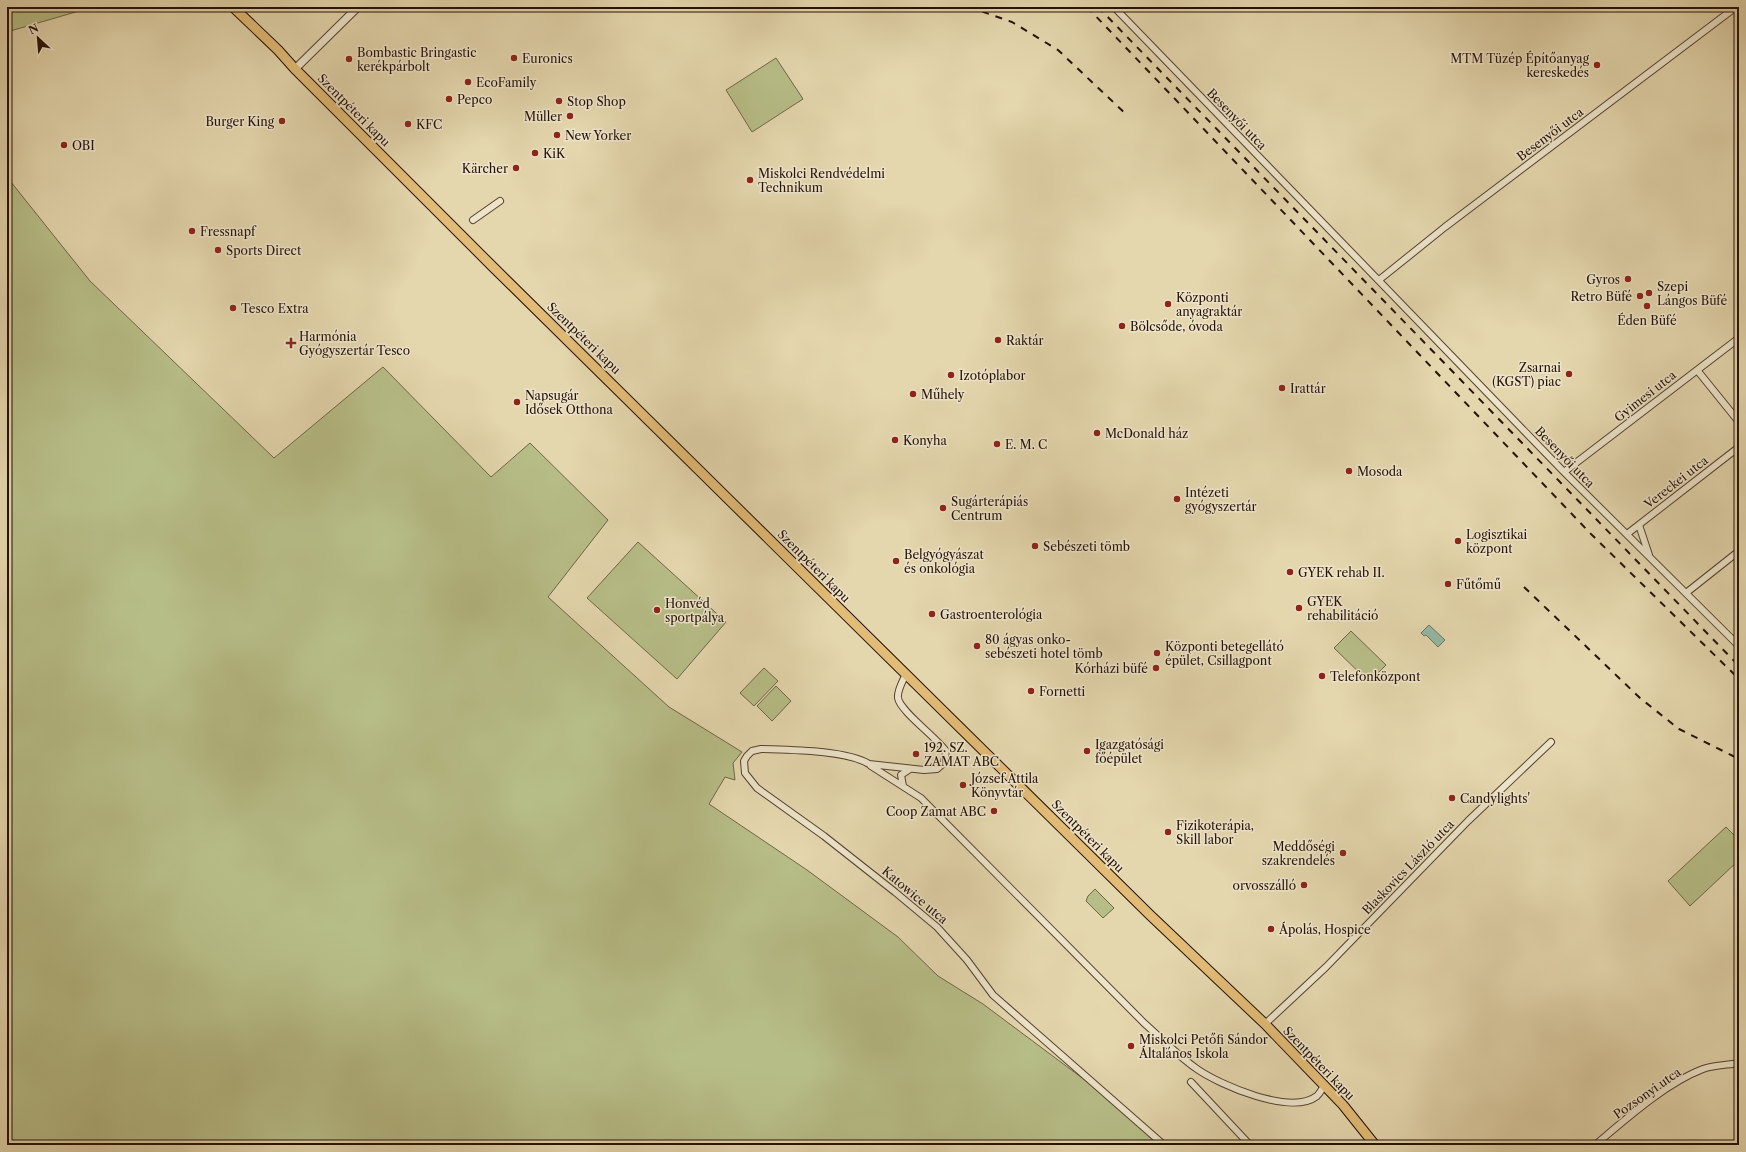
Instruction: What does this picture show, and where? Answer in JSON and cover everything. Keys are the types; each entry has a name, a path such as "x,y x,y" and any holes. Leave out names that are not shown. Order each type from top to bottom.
{"main road":[{"name":"Szentpéteri kapu","path":"233,7 1150,915 1265,1024 1353,1116 1376,1145"}],"street":[{"path":"295,69 358,7"},
{"name":"Besenyői utca","path":"1114,7 1564,472 1739,646"},
{"name":"Besenyői utca","path":"1378,280 1445,227 1736,7"},
{"path":"473,220 500,201"},
{"name":"Gyimesi utca","path":"1564,472 1739,338"},
{"path":"1697,370 1739,422"},
{"name":"Vereckei utca","path":"1627,534 1739,447"},
{"path":"1639,525 1649,556"},
{"path":"1686,592 1739,551"},
{"name":"Katowice utca","path":"869,764 924,770 937,769 944,763 946,751 940,743 902,707 898,698 898,692 906,674"},
{"name":"Blaskovics László utca","path":"1265,1024 1326,967 1468,821 1551,742"},
{"name":"Katowice utca","path":"1164,1145 993,995 967,960 937,927 830,841 757,788 748,778 744,766 744,761 747,756 752,751 761,749 821,752 863,760 921,798 1144,1022 1179,1055 1197,1069 1218,1081 1265,1100 1293,1102 1309,1100 1317,1096 1324,1086"},
{"path":"903,786 901,775 911,769"},
{"name":"Pozsonyi utca","path":"1595,1145 1629,1116 1674,1084 1704,1068 1739,1063"},
{"path":"1191,1082 1250,1145"}],"green space":[{"path":"7,7 86,7 79,11 7,32"},
{"path":"776,58 803,99 752,132 726,90"},
{"path":"7,177 90,281 274,458 383,367 491,477 530,443 608,520 548,597 669,707 742,752 733,763 735,780 725,777 709,804 807,870 898,937 938,976 983,1004 1113,1101 1168,1145 7,1145"},
{"name":"Honvéd sportpálya","path":"638,542 726,622 677,679 587,598"},
{"path":"1351,631 1386,665 1369,682 1334,648"},
{"path":"764,668 778,681 754,706 740,693"},
{"path":"776,686 791,701 772,721 757,706"},
{"path":"1726,827 1739,840 1739,860 1690,906 1668,881"},
{"path":"1095,889 1114,908 1103,918 1086,901 1088,896"}],"shaded area":[{"path":"1429,625 1445,640 1438,647 1426,635 1424,636 1421,633"}],"railway":[{"path":"969,7 1012,22 1058,50 1128,116"},
{"path":"1087,7 1591,534 1739,679"},
{"path":"1098,7 1739,666"},
{"path":"1524,587 1640,698 1679,729 1739,759"}],"place":[{"name":"Euronics","path":"514,58"},
{"name":"Bombastic Bringastic kerékpárbolt","path":"349,59"},
{"name":"MTM Tüzép Építőanyag kereskedés","path":"1597,65"},
{"name":"EcoFamily","path":"468,82"},
{"name":"Pepco","path":"449,99"},
{"name":"Stop Shop","path":"559,101"},
{"name":"Müller","path":"570,116"},
{"name":"Burger King","path":"282,121"},
{"name":"KFC","path":"408,124"},
{"name":"New Yorker","path":"557,135"},
{"name":"OBI","path":"64,145"},
{"name":"KiK","path":"535,153"},
{"name":"Kärcher","path":"516,168"},
{"name":"Miskolci Rendvédelmi Technikum","path":"750,180"},
{"name":"Fressnapf","path":"192,231"},
{"name":"Sports Direct","path":"218,250"},
{"name":"Gyros","path":"1628,279"},
{"name":"Szepi Lángos Büfé","path":"1649,293"},
{"name":"Retro Büfé","path":"1640,296"},
{"name":"Központi anyagraktár","path":"1168,304"},
{"name":"Éden Büfé","path":"1647,306"},
{"name":"Tesco Extra","path":"233,308"},
{"name":"Bölcsőde, óvoda","path":"1122,326"},
{"name":"Raktár","path":"998,340"},
{"name":"Harmónia Gyógyszertár Tesco","path":"291,343"},
{"name":"Zsarnai (KGST) piac","path":"1569,374"},
{"name":"Izotóplabor","path":"951,375"},
{"name":"Irattár","path":"1282,388"},
{"name":"Műhely","path":"913,394"},
{"name":"Napsugár Idősek Otthona","path":"517,402"},
{"name":"McDonald ház","path":"1097,433"},
{"name":"Konyha","path":"895,440"},
{"name":"E. M. C","path":"997,444"},
{"name":"Mosoda","path":"1349,471"},
{"name":"Intézeti gyógyszertár","path":"1177,499"},
{"name":"Sugárterápiás Centrum","path":"943,508"},
{"name":"Logisztikai központ","path":"1458,541"},
{"name":"Sebészeti tömb","path":"1035,546"},
{"name":"Belgyógyászat és onkológia","path":"896,561"},
{"name":"GYEK rehab II.","path":"1290,572"},
{"name":"Fűtőmű","path":"1448,584"},
{"name":"GYEK rehabilitáció","path":"1299,608"},
{"name":"Honvéd sportpálya","path":"657,610"},
{"name":"Gastroenterológia","path":"932,614"},
{"name":"80 ágyas onko- sebészeti hotel tömb","path":"977,646"},
{"name":"Központi betegellátó épület, Csillagpont","path":"1157,653"},
{"name":"Kórházi büfé","path":"1156,668"},
{"name":"Telefonközpont","path":"1322,676"},
{"name":"Fornetti","path":"1031,691"},
{"name":"Igazgatósági főépület","path":"1087,751"},
{"name":"192. SZ. ZAMAT ABC","path":"916,754"},
{"name":"József Attila Könyvtár","path":"963,785"},
{"name":"Candylights'","path":"1452,798"},
{"name":"Coop Zamat ABC","path":"994,811"},
{"name":"Fizikoterápia, Skill labor","path":"1168,832"},
{"name":"Meddőségi szakrendelés","path":"1343,853"},
{"name":"orvosszálló","path":"1304,885"},
{"name":"Ápolás, Hospice","path":"1271,929"},
{"name":"Miskolci Petőfi Sándor Általános Iskola","path":"1131,1046"}]}
